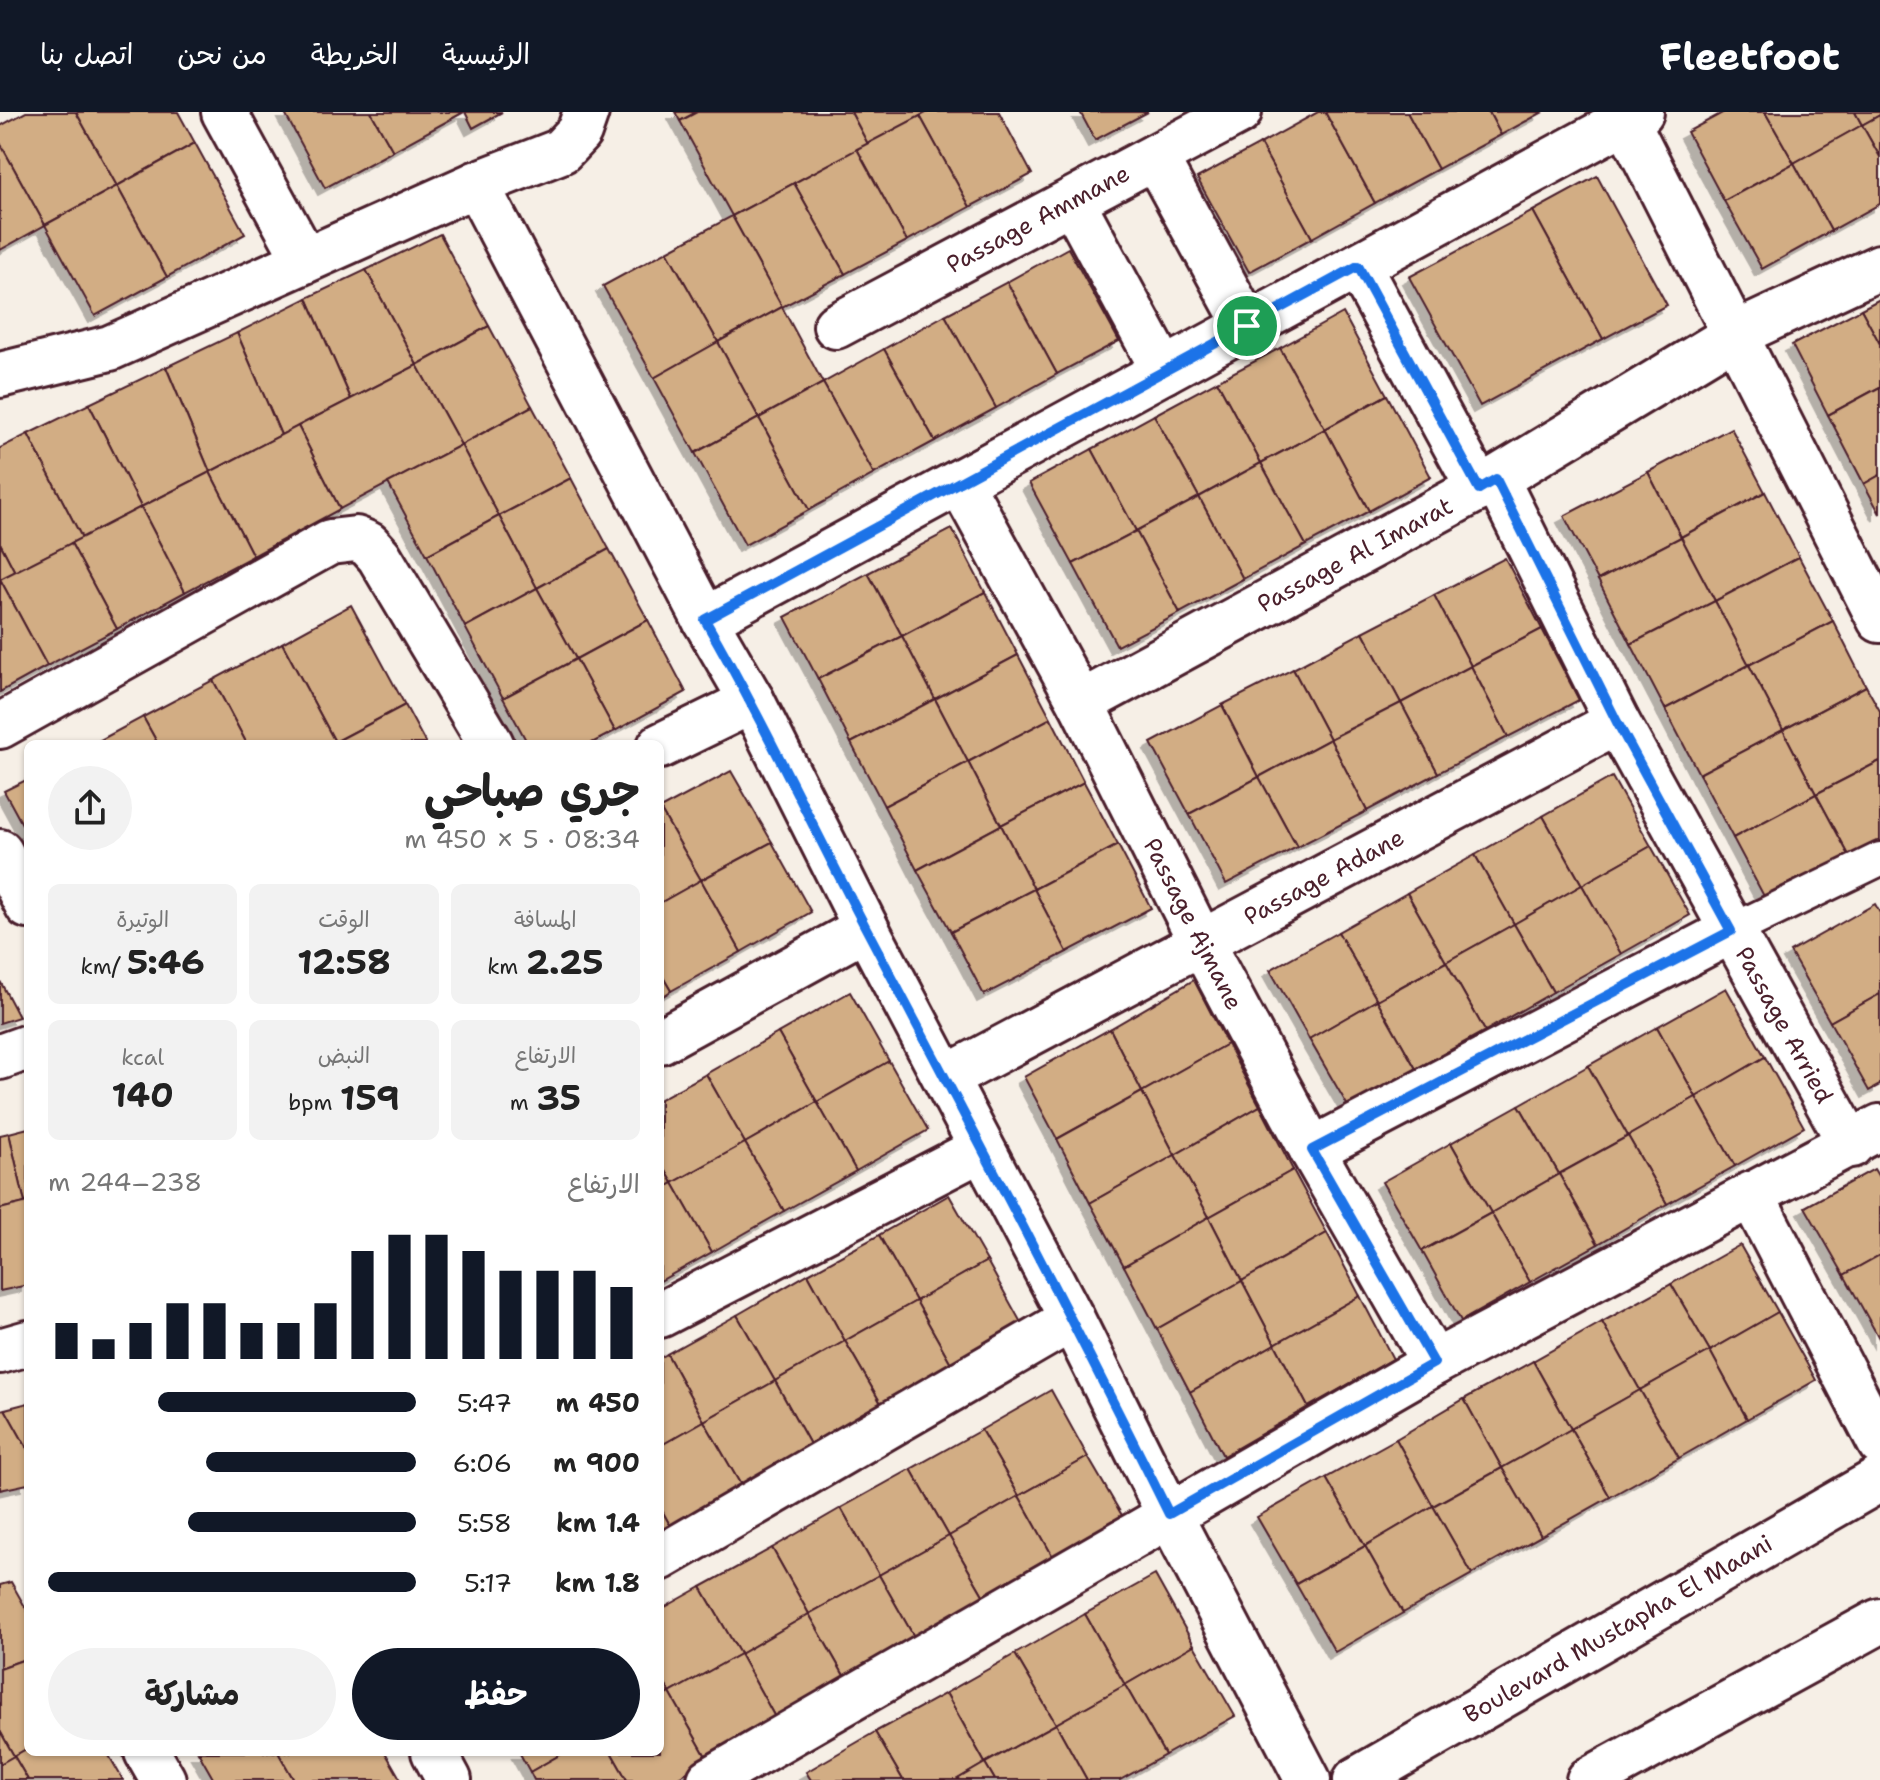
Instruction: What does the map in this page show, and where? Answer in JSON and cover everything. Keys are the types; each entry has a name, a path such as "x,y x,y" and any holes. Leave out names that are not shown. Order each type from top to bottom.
{"street":[{"path":"224,112 305,260"},
{"path":"0,375 110,348 476,184 561,151 579,132 586,112"},
{"name":"Passage Ammane","path":"836,326 1239,112"},
{"path":"705,620 1630,115 1734,335 1880,620"},
{"path":"1155,157 1247,326"},
{"path":"476,184 705,620 752,701 866,928 1072,1319 1169,1514 1308,1780"},
{"path":"1072,201 1164,371"},
{"name":"Passage Arried","path":"1358,266 1488,484 1731,931 1866,1136"},
{"name":"Passage Al Imarat","path":"1081,703 1488,484 1734,335 1880,267"},
{"name":"Passage Ajmane","path":"960,482 1081,703 1201,942 1312,1150 1434,1363"},
{"path":"0,726 330,542 356,539 368,544 392,576 489,740"},
{"path":"664,744 752,701"},
{"name":"Passage Adane","path":"946,1078 1617,722"},
{"path":"0,852 24,898"},
{"path":"1312,1150 1731,931 1880,859"},
{"path":"664,1039 866,928"},
{"path":"0,1057 24,1048"},
{"path":"710,1780 1434,1363 1866,1136"},
{"path":"664,1313 981,1149"},
{"path":"1751,1194 1880,1443"},
{"path":"664,1556 1072,1319"},
{"path":"0,1351 24,1344"},
{"name":"Boulevard Mustapha El Maani","path":"1356,1780 1880,1479"},
{"path":"1589,1780 1880,1621"},
{"path":"149,1756 163,1780"},
{"path":"436,1756 449,1780"}],"building":[{"path":"26,112 76,112 117,186 45,225 0,143 0,126"},
{"path":"76,112 178,112 195,143 117,186"},
{"path":"284,112 371,112 393,151 325,188"},
{"path":"371,112 464,112 393,151"},
{"path":"465,112 502,112 473,128"},
{"path":"675,112 697,112 680,121"},
{"path":"697,112 851,112 868,144 732,216 680,121"},
{"path":"851,112 928,112 868,144"},
{"path":"928,112 999,112 1032,174 970,207 920,116"},
{"path":"1080,112 1148,112 1095,140"},
{"path":"1318,112 1325,112 1375,203 1312,238 1260,144"},
{"path":"1325,112 1407,112 1438,169 1375,203"},
{"path":"1407,112 1489,112 1501,135 1438,169"},
{"path":"1489,112 1543,112 1501,135"},
{"path":"1724,112 1765,112 1794,163 1724,201 1687,132"},
{"path":"1765,112 1855,112 1862,125 1794,163"},
{"path":"1855,112 1880,112 1880,115 1862,125"},
{"path":"1880,115 1880,157 1862,125"},
{"path":"920,116 970,207 907,241 857,149"},
{"path":"1862,125 1880,157 1880,204 1831,231 1794,163"},
{"path":"0,143 45,225 0,250"},
{"path":"195,143 245,234 167,277 117,186"},
{"path":"1260,144 1312,238 1249,272 1197,178"},
{"path":"857,149 907,241 845,274 794,183"},
{"path":"1794,163 1831,231 1762,269 1724,201"},
{"path":"1597,176 1667,305 1603,339 1533,211"},
{"path":"794,183 845,274 782,307 732,216"},
{"path":"117,186 167,277 95,316 45,225"},
{"path":"1533,211 1603,339 1480,406 1409,277"},
{"path":"732,216 782,307 718,342 667,251"},
{"path":"440,234 489,326 417,365 366,270"},
{"path":"1068,248 1119,341 1057,374 1007,282"},
{"path":"667,251 718,342 654,378 603,286"},
{"path":"366,270 417,365 351,399 307,298"},
{"path":"1007,282 1057,374 996,408 945,315"},
{"path":"307,298 351,399 281,435 237,333"},
{"path":"1880,299 1880,344 1861,309"},
{"path":"782,307 823,383 759,418 718,342"},
{"path":"1861,309 1880,344 1880,387 1828,415 1792,345"},
{"path":"1343,313 1387,395 1325,429 1280,348"},
{"path":"945,315 996,408 935,441 884,349"},
{"path":"489,326 532,406 461,445 417,365"},
{"path":"237,333 281,435 210,472 166,367"},
{"path":"718,342 759,418 695,453 654,378"},
{"path":"1280,348 1325,429 1261,463 1217,381"},
{"path":"884,349 935,441 874,474 823,383"},
{"path":"417,365 461,445 340,509 298,426"},
{"path":"166,367 210,472 141,507 89,404"},
{"path":"1217,381 1261,463 1199,497 1154,415"},
{"path":"823,383 874,474 809,510 759,418"},
{"path":"1880,387 1880,475 1864,484 1828,415"},
{"path":"1387,395 1431,477 1369,511 1325,429"},
{"path":"89,404 141,507 82,538 28,434"},
{"path":"532,406 571,478 499,516 461,445"},
{"path":"1154,415 1199,497 1136,531 1092,449"},
{"path":"759,418 809,510 745,545 695,453"},
{"path":"298,426 340,509 253,556 210,472"},
{"path":"1731,428 1765,492 1681,537 1648,472"},
{"path":"1325,429 1369,511 1306,545 1261,463"},
{"path":"28,434 82,538 15,572 0,543 0,448"},
{"path":"461,445 499,516 427,555 388,483"},
{"path":"1092,449 1136,531 1073,564 1029,483"},
{"path":"1261,463 1306,545 1243,579 1199,497"},
{"path":"210,472 253,556 185,592 141,507"},
{"path":"1648,472 1681,537 1598,580 1564,516"},
{"path":"1880,475 1880,514 1864,484"},
{"path":"571,478 609,549 537,588 499,516"},
{"path":"1765,492 1799,557 1715,601 1681,537"},
{"path":"1199,497 1243,579 1180,613 1136,531"},
{"path":"141,507 185,592 117,629 71,543"},
{"path":"499,516 537,588 465,627 427,555"},
{"path":"952,529 985,592 902,636 868,573"},
{"path":"1136,531 1180,613 1117,646 1073,564"},
{"path":"1681,537 1715,601 1631,644 1598,580"},
{"path":"0,543 15,572 0,580"},
{"path":"71,543 117,629 47,666 0,579"},
{"path":"609,549 648,620 576,659 537,588"},
{"path":"1799,557 1833,621 1749,665 1715,601"},
{"path":"1505,558 1542,629 1471,666 1434,595"},
{"path":"868,573 902,636 818,679 785,617"},
{"path":"0,579 47,666 0,692"},
{"path":"537,588 576,659 503,698 465,627"},
{"path":"985,592 1018,655 935,699 902,636"},
{"path":"1434,595 1471,666 1401,703 1363,632"},
{"path":"1715,601 1749,665 1665,709 1631,644"},
{"path":"351,605 405,705 334,740 282,643"},
{"path":"648,620 686,692 615,731 576,659"},
{"path":"1833,621 1866,686 1783,730 1749,665"},
{"path":"1542,629 1579,700 1508,737 1471,666"},
{"path":"1363,632 1401,703 1330,739 1293,669"},
{"path":"902,636 935,699 851,743 818,679"},
{"path":"282,643 334,740 245,740 213,680"},
{"path":"1018,655 1051,718 968,762 935,699"},
{"path":"576,659 615,731 598,740 526,740 503,698"},
{"path":"1749,665 1783,730 1699,774 1665,709"},
{"path":"1471,666 1508,737 1438,773 1401,703"},
{"path":"1293,669 1330,739 1259,777 1222,705"},
{"path":"213,680 245,740 156,740 143,717"},
{"path":"1866,686 1880,711 1880,761 1816,794 1783,730"},
{"path":"935,699 968,762 884,806 851,743"},
{"path":"1401,703 1438,773 1367,811 1330,739"},
{"path":"405,705 424,740 339,740"},
{"path":"1222,705 1259,777 1189,814 1151,743"},
{"path":"143,717 156,740 100,740"},
{"path":"1051,718 1084,782 1001,825 968,762"},
{"path":"1783,730 1816,794 1733,838 1699,774"},
{"path":"1330,739 1367,811 1297,847 1259,777"},
{"path":"1880,761 1880,844 1851,859 1816,794"},
{"path":"968,762 1001,825 917,870 884,806"},
{"path":"731,771 772,842 701,880 664,816 664,807"},
{"path":"1259,777 1297,847 1226,884 1189,814"},
{"path":"1612,777 1651,846 1582,885 1543,816"},
{"path":"24,781 24,828 4,791"},
{"path":"1084,782 1118,845 1034,889 1001,825"},
{"path":"1816,794 1851,859 1767,902 1733,838"},
{"path":"664,816 701,880 664,901"},
{"path":"1543,816 1582,885 1514,924 1475,855"},
{"path":"1001,825 1034,889 951,932 917,870"},
{"path":"772,842 811,912 741,952 701,880"},
{"path":"1118,845 1151,908 1067,952 1034,889"},
{"path":"1651,846 1690,915 1621,954 1582,885"},
{"path":"1475,855 1514,924 1446,962 1407,893"},
{"path":"701,880 741,952 671,991 664,979 664,901"},
{"path":"1582,885 1621,954 1553,992 1514,924"},
{"path":"1034,889 1067,952 984,995 951,932"},
{"path":"1407,893 1446,962 1377,1000 1338,932"},
{"path":"1875,904 1880,913 1880,994 1830,1022 1790,952"},
{"path":"1514,924 1553,992 1485,1031 1446,962"},
{"path":"1338,932 1377,1000 1309,1039 1270,970"},
{"path":"1446,962 1485,1031 1416,1069 1377,1000"},
{"path":"664,979 671,991 664,995"},
{"path":"1194,980 1227,1044 1142,1092 1110,1029"},
{"path":"0,981 19,1017 0,1023"},
{"path":"1726,988 1765,1057 1696,1097 1657,1027"},
{"path":"850,992 889,1061 817,1102 778,1033"},
{"path":"1880,994 1880,1085 1869,1091 1830,1022"},
{"path":"1377,1000 1416,1069 1349,1108 1309,1039"},
{"path":"1657,1027 1696,1097 1628,1136 1588,1066"},
{"path":"1110,1029 1142,1092 1057,1139 1024,1077"},
{"path":"778,1033 817,1102 745,1143 706,1074"},
{"path":"1227,1044 1260,1106 1175,1155 1142,1092"},
{"path":"1765,1057 1804,1127 1735,1166 1696,1097"},
{"path":"889,1061 928,1130 856,1171 817,1102"},
{"path":"1588,1066 1628,1136 1559,1174 1519,1105"},
{"path":"706,1074 745,1143 673,1183 664,1168 664,1097"},
{"path":"1142,1092 1175,1155 1090,1203 1057,1139"},
{"path":"1696,1097 1735,1166 1667,1204 1628,1136"},
{"path":"817,1102 856,1171 784,1211 745,1143"},
{"path":"1519,1105 1559,1174 1491,1213 1451,1143"},
{"path":"1260,1106 1293,1170 1209,1217 1175,1155"},
{"path":"24,1129 24,1199 9,1133"},
{"path":"9,1133 24,1203 0,1209 0,1135"},
{"path":"1628,1136 1667,1204 1598,1244 1559,1174"},
{"path":"745,1143 784,1211 712,1252 673,1183"},
{"path":"1451,1143 1491,1213 1422,1251 1382,1182"},
{"path":"1175,1155 1209,1217 1124,1266 1090,1203"},
{"path":"664,1168 673,1183 664,1189"},
{"path":"1874,1169 1880,1179 1880,1255 1844,1275 1805,1207"},
{"path":"1293,1170 1327,1233 1242,1281 1209,1217"},
{"path":"1559,1174 1598,1244 1530,1282 1491,1213"},
{"path":"673,1183 712,1252 664,1279 664,1189"},
{"path":"949,1195 987,1261 916,1301 879,1235"},
{"path":"24,1203 24,1286 0,1291 0,1209"},
{"path":"1491,1213 1530,1282 1461,1321 1422,1251"},
{"path":"1209,1217 1242,1281 1157,1329 1124,1266"},
{"path":"1327,1233 1360,1296 1275,1344 1242,1281"},
{"path":"879,1235 916,1301 845,1341 808,1274"},
{"path":"1740,1245 1778,1312 1710,1351 1671,1284"},
{"path":"1880,1255 1880,1340 1844,1275"},
{"path":"987,1261 1024,1328 953,1367 916,1301"},
{"path":"808,1274 845,1341 775,1381 737,1315"},
{"path":"1242,1281 1275,1344 1190,1392 1157,1329"},
{"path":"1671,1284 1710,1351 1640,1390 1602,1322"},
{"path":"1360,1296 1393,1359 1308,1407 1275,1344"},
{"path":"916,1301 953,1367 883,1407 845,1341"},
{"path":"1778,1312 1816,1380 1747,1419 1710,1351"},
{"path":"737,1315 775,1381 704,1421 667,1354"},
{"path":"1602,1322 1640,1390 1571,1429 1533,1361"},
{"path":"845,1341 883,1407 812,1448 775,1381"},
{"path":"1275,1344 1308,1407 1223,1456 1190,1392"},
{"path":"1710,1351 1747,1419 1679,1458 1640,1390"},
{"path":"667,1354 704,1421 664,1444 664,1356"},
{"path":"1533,1361 1571,1429 1502,1468 1464,1399"},
{"path":"775,1381 812,1448 742,1487 704,1421"},
{"path":"1051,1390 1088,1457 1019,1496 981,1430"},
{"path":"1640,1390 1679,1458 1610,1497 1571,1429"},
{"path":"1464,1399 1502,1468 1433,1506 1396,1439"},
{"path":"24,1404 24,1443 5,1409"},
{"path":"5,1409 24,1443 24,1485 0,1490 0,1410"},
{"path":"704,1421 742,1487 671,1527 664,1514 664,1444"},
{"path":"1571,1429 1610,1497 1541,1536 1502,1468"},
{"path":"981,1430 1019,1496 949,1536 911,1469"},
{"path":"1396,1439 1433,1506 1365,1546 1326,1478"},
{"path":"1088,1457 1127,1524 1057,1564 1019,1496"},
{"path":"1502,1468 1541,1536 1472,1574 1433,1506"},
{"path":"911,1469 949,1536 879,1575 841,1508"},
{"path":"1326,1478 1365,1546 1296,1584 1257,1517"},
{"path":"1019,1496 1057,1564 987,1602 949,1536"},
{"path":"1433,1506 1472,1574 1403,1613 1365,1546"},
{"path":"841,1508 879,1575 809,1614 772,1548"},
{"path":"664,1514 671,1527 664,1531"},
{"path":"949,1536 987,1602 917,1642 879,1575"},
{"path":"1365,1546 1403,1613 1335,1652 1296,1584"},
{"path":"772,1548 809,1614 740,1654 701,1587"},
{"path":"879,1575 917,1642 847,1681 809,1614"},
{"path":"1155,1575 1194,1645 1125,1685 1085,1614"},
{"path":"11,1582 24,1605 24,1659 0,1668 0,1585"},
{"path":"701,1587 740,1654 670,1693 664,1683 664,1608"},
{"path":"809,1614 847,1681 777,1721 740,1654"},
{"path":"1085,1614 1125,1685 1056,1724 1015,1654"},
{"path":"1194,1645 1235,1716 1165,1755 1125,1685"},
{"path":"740,1654 777,1721 708,1760 670,1693"},
{"path":"1015,1654 1056,1724 985,1763 946,1693"},
{"path":"24,1659 24,1750 14,1756 0,1731 0,1668"},
{"path":"664,1683 670,1693 664,1697"},
{"path":"1125,1685 1165,1755 1120,1780 1087,1780 1056,1724"},
{"path":"670,1693 708,1760 673,1780 627,1780 613,1756 664,1756 664,1697"},
{"path":"946,1693 985,1763 956,1780 903,1780 875,1732"},
{"path":"1056,1724 1087,1780 995,1780 985,1763"},
{"path":"0,1731 14,1756 0,1764"},
{"path":"875,1732 903,1780 811,1780 806,1772"},
{"path":"24,1750 24,1756 109,1756 123,1780 28,1780 14,1756"},
{"path":"14,1756 28,1780 0,1780 0,1764"},
{"path":"200,1756 280,1756 294,1780 214,1780"},
{"path":"280,1756 387,1756 401,1780 294,1780"},
{"path":"521,1756 558,1756 530,1772"},
{"path":"558,1756 613,1756 627,1780 534,1780 530,1772"},
{"path":"985,1763 995,1780 956,1780"}],"route":[{"path":"1358,266 1479,489 1496,479 1617,722 1731,931 1312,1150 1434,1363 1169,1514 1072,1319 866,928 752,701 705,620 1247,326 1358,266"}]}
